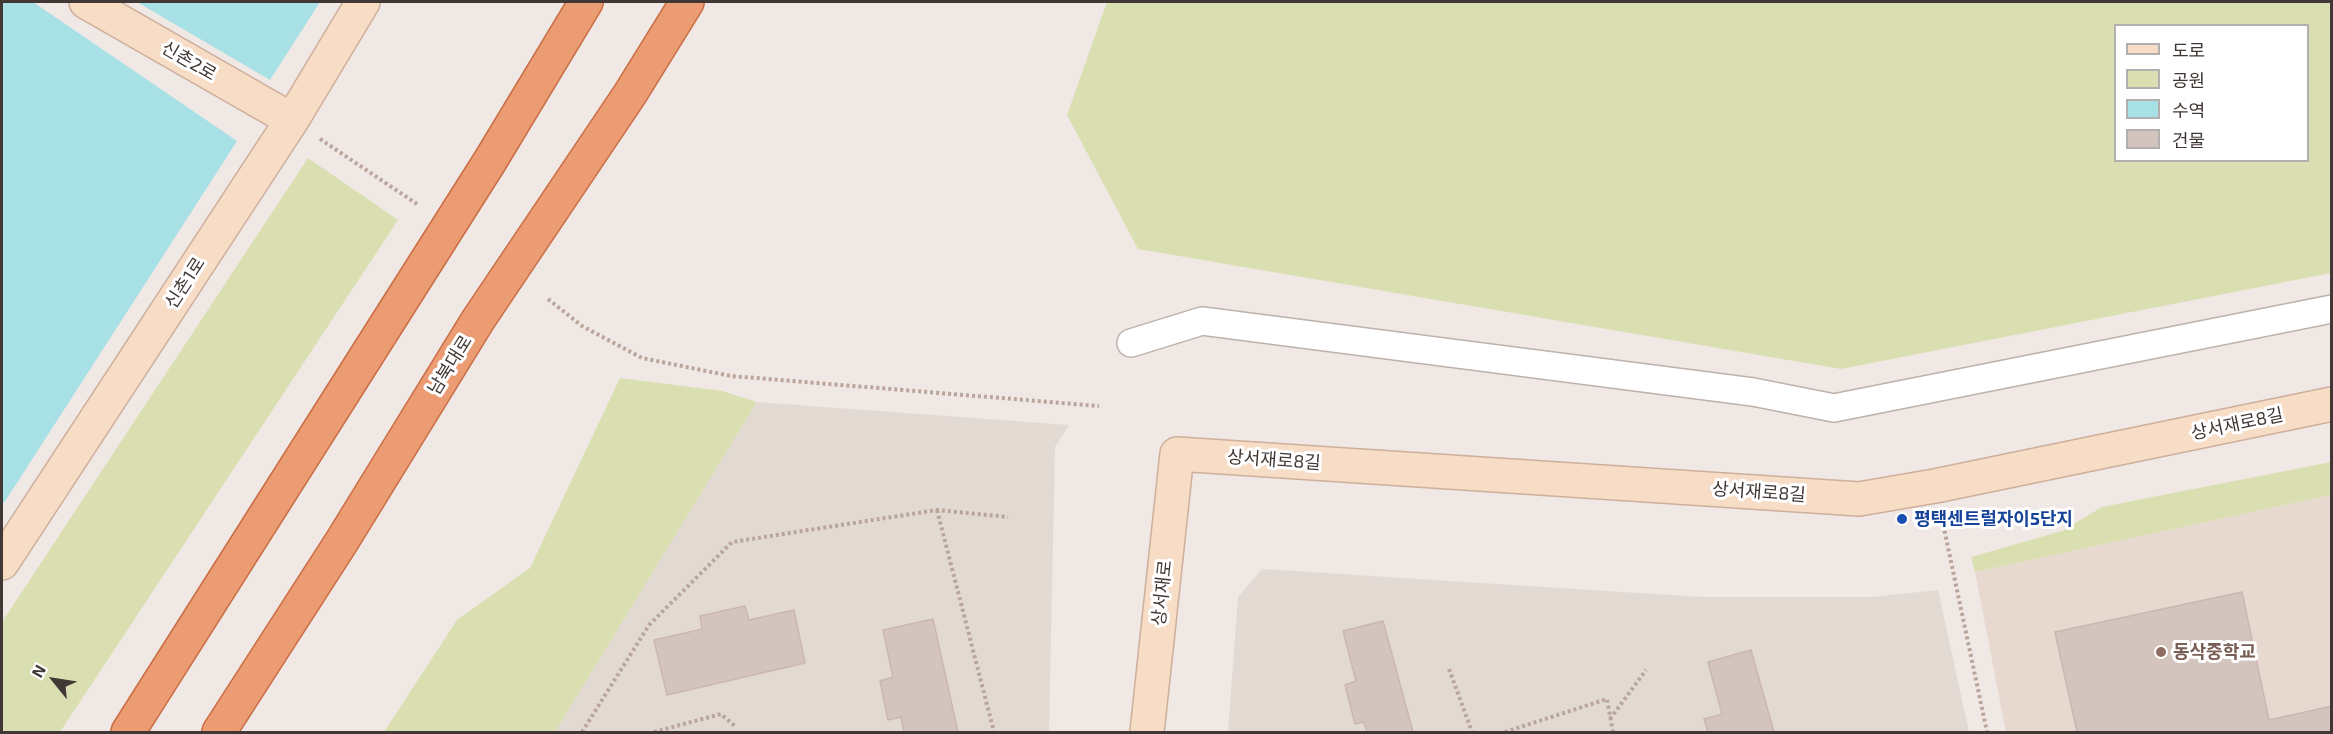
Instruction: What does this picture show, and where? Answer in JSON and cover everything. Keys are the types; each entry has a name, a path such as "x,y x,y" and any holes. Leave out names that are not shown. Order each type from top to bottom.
{"highway":[{"path":"128,732 490,161 586,2"},
{"name":"남북대로","path":"219,732 342,540 478,320 630,94 687,2"}],"street":[{"name":"신촌2로","path":"86,2 292,120"},
{"name":"신촌1로","path":"2,563 292,120 363,2"},
{"path":"1131,343 1202,321 1753,392 1834,408 2331,309"},
{"name":"상서재로8길","path":"1177,454 1859,499 1935,486 2331,404"},
{"name":"상서재로","path":"1147,732 1177,454"}],"path":[{"path":"292,120 417,204"},
{"path":"548,299 582,326 642,358 709,372 743,377 1099,406"},
{"path":"1935,486 1987,732"},
{"path":"582,732 649,624 732,542 937,510 1008,517"},
{"path":"937,510 994,732"},
{"path":"1449,669 1472,732"},
{"path":"1610,719 1646,670"},
{"path":"1505,732 1607,699 1613,732"},
{"path":"654,732 721,714 736,727"}],"shaded area":[{"path":"757,402 1069,425 1055,447 1049,732 555,732"},
{"name":"동삭중학교","path":"2331,495 2331,732 2006,732 1975,572"},
{"path":"1262,569 1701,597 1872,597 1938,590 1969,732 1228,732 1238,597"}],"green space":[{"path":"1107,2 2331,2 2331,273 1841,369 1138,249 1067,115"},
{"path":"308,158 398,220 60,732 2,732 2,622"},
{"path":"620,378 722,391 757,402 555,732 384,732 457,620 530,568"},
{"path":"2331,462 2331,495 1975,572 1971,557 2062,531 2102,507"}],"water":[{"path":"2,2 33,2 237,141 4,503 2,501"},
{"path":"137,2 320,2 270,80"}],"building":[{"path":"2242,592 2269,720 2332,706 2332,732 2077,732 2055,632"},
{"path":"745,606 749,620 794,610 805,663 667,695 654,640 702,629 700,616"},
{"path":"933,619 958,732 904,732 901,717 888,720 880,681 893,677 883,630"},
{"path":"1383,621 1413,732 1367,732 1364,722 1355,724 1345,685 1356,681 1343,631"},
{"path":"1751,650 1774,732 1708,732 1704,719 1722,714 1708,662"}],"place":[{"name":"평택센트럴자이5단지","path":"1902,519"},
{"name":"동삭중학교","path":"2161,652"}]}
